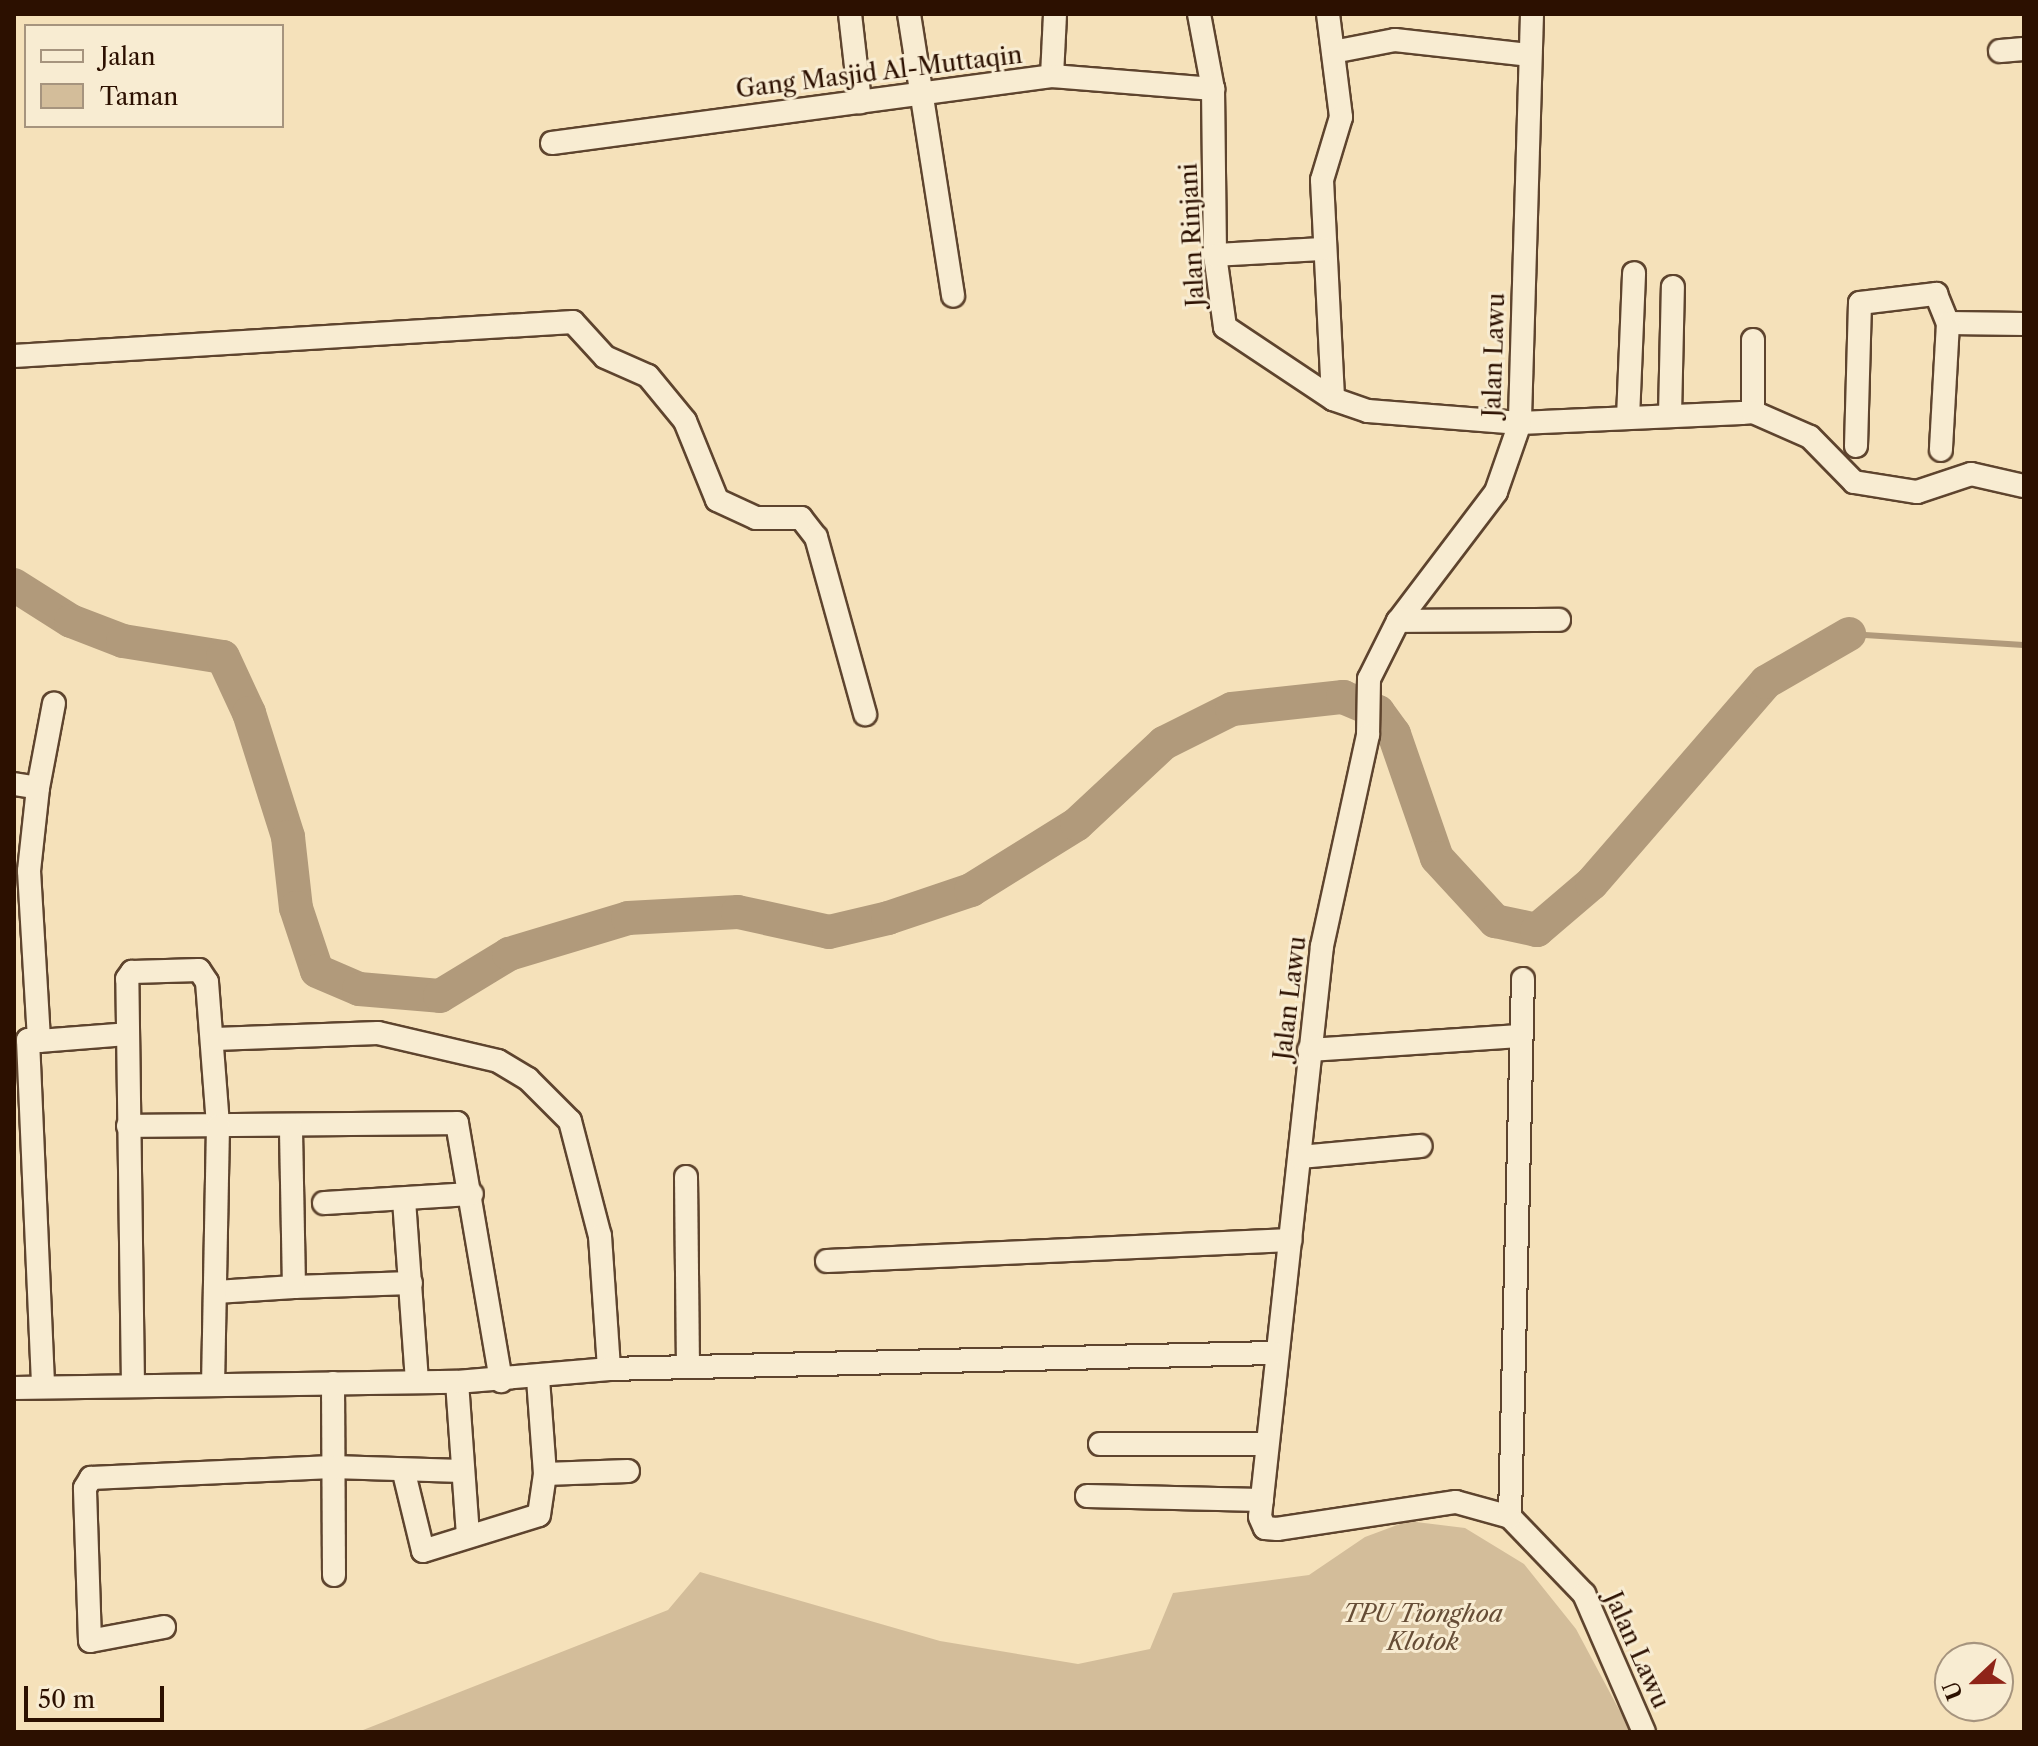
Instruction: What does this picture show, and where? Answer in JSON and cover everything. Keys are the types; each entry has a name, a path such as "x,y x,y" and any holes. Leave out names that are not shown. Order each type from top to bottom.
{"street":[{"path":"850,14 860,102"},
{"path":"909,14 926,94 953,296"},
{"path":"1052,76 1055,14"},
{"name":"Jalan Rinjani","path":"1199,14 1213,89 1215,255 1220,309 1234,338 1333,399 1368,411 1520,423 1753,412"},
{"path":"1328,14 1341,117 1322,180 1333,399"},
{"name":"Jalan Lawu","path":"1262,1500 1273,1353 1291,1240 1309,1050 1329,904 1368,735 1369,679 1398,621 1496,492 1520,423 1528,55 1532,14"},
{"path":"1333,52 1395,40 1528,55"},
{"path":"2000,51 2024,49"},
{"name":"Gang Masjid Al-Muttaqin","path":"552,143 1052,76 1213,89"},
{"path":"1215,255 1324,249"},
{"path":"1628,418 1634,273"},
{"path":"1670,415 1673,287"},
{"path":"1856,446 1860,303 1936,294 1948,323 1941,450"},
{"path":"14,356 573,322 605,357 648,376 685,421 717,500 756,518 801,518 816,537 865,714"},
{"path":"1948,323 2024,324"},
{"path":"1753,340 1753,412 1810,437 1854,482 1917,492 1971,474 2024,486"},
{"path":"1398,621 1559,620"},
{"path":"43,1387 27,1040 29,871 38,788 54,703"},
{"path":"14,784 38,788"},
{"path":"133,1385 127,1034 132,972 199,970 215,1039 218,1126 213,1381"},
{"path":"1087,1496 1262,1500 1265,1528 1277,1529 1456,1502 1510,1517 1523,979"},
{"path":"215,1039 378,1033 498,1061 528,1079 570,1121 600,1236 609,1369"},
{"path":"27,1040 127,1034"},
{"path":"1309,1050 1520,1036"},
{"path":"128,1126 291,1126 451,1121 461,1129 501,1381"},
{"path":"291,1126 294,1287"},
{"path":"1300,1157 1421,1146"},
{"path":"686,1177 688,1366"},
{"path":"324,1203 472,1194"},
{"path":"404,1200 417,1381"},
{"path":"827,1261 1291,1240"},
{"path":"14,1283 37,1282"},
{"path":"216,1292 411,1283"},
{"path":"14,1388 213,1381 501,1381 609,1369 688,1366 1273,1353"},
{"path":"404,1473 420,1549 539,1515 545,1474 538,1379"},
{"path":"457,1382 468,1534"},
{"path":"333,1383 334,1575"},
{"path":"1100,1444 1267,1444"},
{"path":"164,1627 90,1641 87,1481 332,1467 404,1473 462,1471"},
{"path":"545,1474 628,1471"},
{"name":"Jalan Lawu","path":"1510,1517 1584,1594 1644,1732"}],"green space":[{"name":"TPU Tionghoa Klotok","path":"1408,1521 1465,1528 1524,1564 1576,1629 1631,1732 358,1732 668,1610 700,1572 940,1641 1078,1664 1150,1649 1173,1593 1309,1575 1365,1537"}],"waterway":[{"path":"14,585 71,621 123,641 223,657 249,713 288,837 296,908 317,971 359,989 440,996 509,954 628,918 738,912 829,932 888,918 971,890 1077,824 1164,743 1232,709 1343,697 1378,712 1394,734 1437,858 1495,921 1537,930 1592,883 1766,682 1849,634"},
{"path":"1849,634 2024,645"}]}
